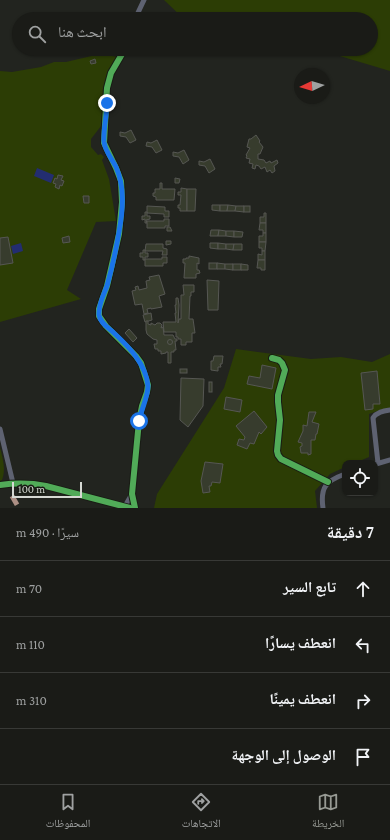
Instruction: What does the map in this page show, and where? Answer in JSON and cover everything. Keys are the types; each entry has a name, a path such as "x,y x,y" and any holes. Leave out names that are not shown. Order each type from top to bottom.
{"street":[{"path":"138,12 144,0"},
{"path":"121,56 111,73 107,88 104,143 121,181 122,202 119,234 99,309 99,316 106,326 136,356 148,385 140,414 132,494 135,508"},
{"path":"272,358 279,360 285,370 278,402 280,420 277,451 278,455 281,459 328,482"},
{"path":"376,460 373,418 375,414 379,412 390,410"},
{"path":"0,429 12,483"},
{"path":"378,463 390,460"},
{"path":"323,508 323,489 328,482 342,475"},
{"path":"0,485 12,483 35,484 130,508"},
{"path":"124,506 132,494"}],"green space":[{"path":"164,0 390,0 390,71 340,56 378,56 378,12 177,12"},
{"path":"92,56 118,57 108,70 103,89 101,126 91,139 91,147 98,155 101,154 104,157 102,160 109,179 116,221 96,222 67,290 81,299 0,322 0,71 12,72 41,67 54,62 66,62"},
{"path":"236,349 311,359 341,357 372,362 390,354 390,409 383,409 369,414 369,457 362,460 342,460 342,468 330,474 315,491 317,508 154,508 157,494 224,388"},
{"path":"0,448 4,468 2,480 0,481"}],"shaded area":[{"path":"37,168 54,175 51,183 34,176"},
{"path":"21,243 23,251 13,254 11,246"}],"building":[{"path":"95,59 96,63 91,64 90,61"},
{"path":"131,130 136,140 130,143 126,137 120,136 120,132 125,133"},
{"path":"256,135 263,147 260,154 258,154 258,159 264,160 266,163 270,161 271,163 277,160 278,163 274,166 275,171 272,173 270,170 267,172 265,167 261,169 256,165 255,169 252,168 253,164 249,163 250,159 246,158 250,148 247,147 249,139"},
{"path":"157,140 162,150 156,153 152,147 146,146 147,142 151,143"},
{"path":"184,150 189,160 183,164 179,157 173,156 173,152 178,153"},
{"path":"210,159 215,169 209,173 205,166 199,165 199,161 204,162"},
{"path":"58,175 63,176 61,180 64,181 62,186 60,185 59,189 55,187 56,184 53,183 55,178 57,179"},
{"path":"175,178 180,179 179,183 175,183"},
{"path":"160,183 162,183 162,189 175,189 174,200 156,200 153,193 155,193 155,189 160,189"},
{"path":"181,188 187,189 187,211 180,211 180,208 178,208 178,205 180,205 181,195 178,195 178,192 181,192"},
{"path":"187,189 196,189 195,211 187,211"},
{"path":"83,196 89,196 89,203 84,203"},
{"path":"212,205 220,205 220,211 212,210"},
{"path":"220,205 228,205 227,211 220,211"},
{"path":"228,205 236,206 235,211 227,211"},
{"path":"147,206 165,207 165,211 169,211 169,217 164,217 164,214 147,213"},
{"path":"236,206 244,206 244,212 235,211"},
{"path":"244,206 250,206 250,212 244,212"},
{"path":"145,212 147,212 147,216 150,216 150,219 146,220 147,223 145,223 145,219 142,220 142,216 145,216"},
{"path":"264,213 266,213 266,223 260,223 260,217 264,217"},
{"path":"164,219 169,219 169,226 165,226 165,228 147,228 147,221 164,221"},
{"path":"260,223 266,223 266,233 263,233 263,230 259,230"},
{"path":"167,227 170,227 172,231 167,231"},
{"path":"211,230 219,230 218,236 210,236"},
{"path":"219,230 226,231 226,236 218,236"},
{"path":"226,231 234,231 234,237 226,236"},
{"path":"234,231 243,232 242,237 234,237"},
{"path":"263,233 266,233 266,242 259,242 259,236 263,236"},
{"path":"69,236 70,242 63,243 62,238"},
{"path":"8,237 13,263 0,265 0,238"},
{"path":"166,241 171,241 171,244 166,245"},
{"path":"259,242 266,242 265,251 262,251 262,248 259,248"},
{"path":"210,243 218,243 218,249 210,248"},
{"path":"218,243 226,244 226,249 218,249"},
{"path":"146,244 163,244 163,248 167,249 167,255 162,255 163,251 145,251"},
{"path":"226,244 234,244 233,250 226,249"},
{"path":"234,244 242,244 242,250 233,250"},
{"path":"143,250 145,250 145,253 148,253 148,257 145,257 145,260 143,260 143,257 140,257 140,253 143,253"},
{"path":"262,251 265,251 265,260 258,260 258,254 262,255"},
{"path":"189,256 199,258 197,270 199,270 200,273 196,274 196,278 184,278 185,263 183,263 183,259 189,258"},
{"path":"162,257 167,257 167,263 163,263 163,266 145,266 145,259 162,259"},
{"path":"258,260 265,260 265,270 257,268"},
{"path":"209,263 217,263 217,269 209,269"},
{"path":"217,263 225,264 225,269 217,269"},
{"path":"225,264 233,264 233,270 225,269"},
{"path":"233,264 241,264 241,270 233,270"},
{"path":"241,264 248,265 248,270 241,270"},
{"path":"159,275 165,294 159,296 162,307 147,309 148,313 144,314 142,304 135,305 132,291 136,290 135,287 138,286 139,290 147,288 146,281 150,280 149,277"},
{"path":"207,280 219,281 218,310 208,310"},
{"path":"183,285 194,285 194,292 191,292 190,296 189,319 193,319 195,333 192,333 192,342 186,342 186,345 181,345 181,339 176,337 176,332 164,332 163,322 176,322 176,298 178,298 179,305 178,323 179,319 181,319 181,295 184,295"},
{"path":"151,313 152,320 145,322 143,315"},
{"path":"146,321 148,321 148,324 151,325 151,323 155,325 160,323 162,325 161,328 163,327 164,335 173,335 175,339 177,339 177,341 175,341 176,350 171,352 171,363 168,363 168,352 161,354 161,351 155,349 154,344 157,344 157,340 153,339 147,334"},
{"path":"129,329 137,338 133,342 125,333"},
{"path":"168,340 172,340 172,344 168,344"},
{"path":"214,356 223,356 222,364 220,364 221,367 218,367 218,371 211,370 211,361 213,361"},
{"path":"262,365 276,368 272,389 247,384 249,376 260,378"},
{"path":"180,369 187,369 187,373 180,373"},
{"path":"377,371 380,404 373,404 373,409 365,410 361,373"},
{"path":"181,378 204,379 203,406 188,427 180,420"},
{"path":"209,382 212,382 212,392 209,392"},
{"path":"226,397 242,400 240,412 224,409"},
{"path":"254,411 267,427 261,434 259,432 254,444 250,443 247,449 237,445 239,439 244,440 245,437 236,426"},
{"path":"309,412 316,412 312,422 319,424 315,440 311,440 311,454 308,455 308,453 301,453 300,447 302,446 302,443 298,442 303,431 303,425 307,426"},
{"path":"205,462 223,464 220,483 212,482 211,486 209,486 210,492 203,493 201,481"}],"marked path":[{"path":"12,496 19,508"}],"cycle path":[{"path":"121,56 111,73 107,88 104,143 121,181 122,202 119,234 107,286 99,309 99,316 106,326 141,363 148,385 139,421 132,494 135,508"},
{"path":"272,358 279,360 285,370 278,395 280,420 277,451 278,455 281,459 328,482"},
{"path":"0,485 35,484 130,508"}],"route":[{"path":"107,103 104,143 121,181 122,216 107,286 99,309 99,316 106,326 136,356 146,376 148,385 147,392 139,421"}]}
